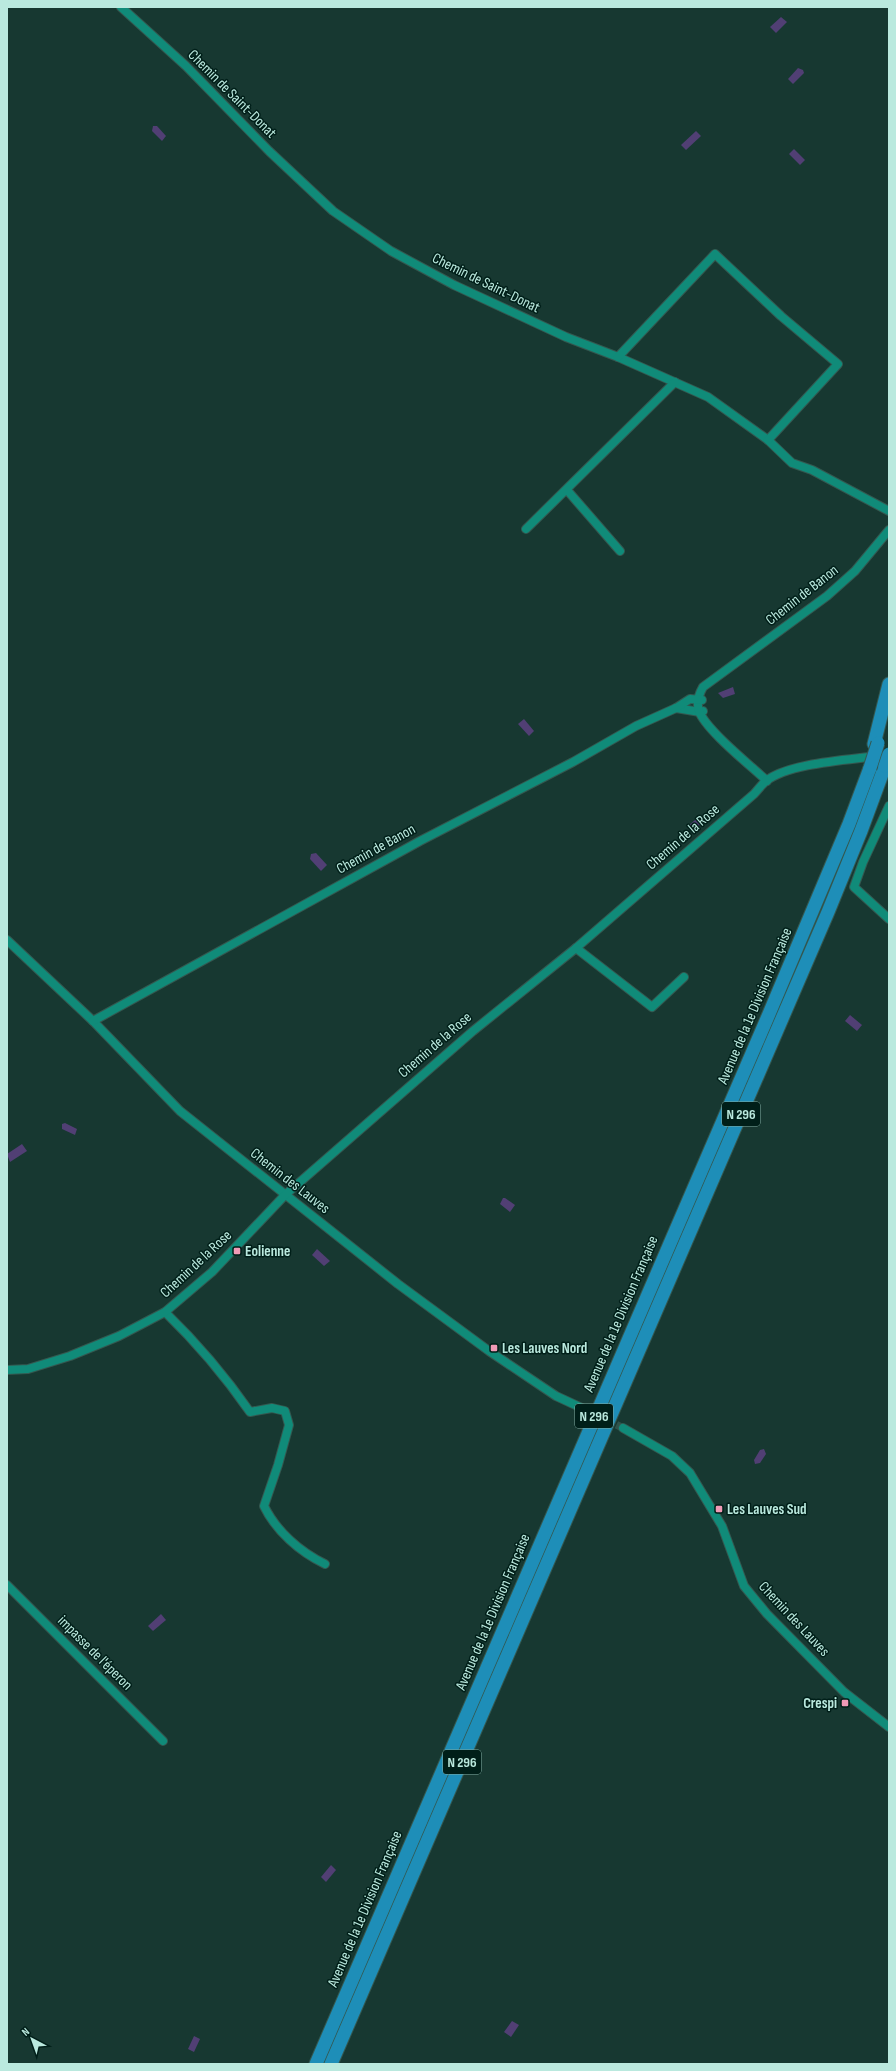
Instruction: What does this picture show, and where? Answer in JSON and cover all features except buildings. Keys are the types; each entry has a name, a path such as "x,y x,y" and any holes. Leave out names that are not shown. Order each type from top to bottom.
{"highway":[{"path":"876,744 889,684"},
{"name":"Avenue de la 1e Division Française","path":"316,2064 769,1014 860,795 889,705"},
{"name":"Avenue de la 1e Division Française","path":"331,2064 831,905 861,831 888,758"}],"street":[{"name":"Chemin de Saint-Donat","path":"120,7 186,66 269,151 333,211 391,252 454,285 566,337 618,357 708,397 768,440 792,463 812,470 889,511"},
{"path":"618,357 714,254 781,316 838,364 768,440"},
{"path":"526,529 675,382"},
{"path":"567,490 620,551"},
{"name":"Chemin de Banon","path":"93,1021 413,844 573,762 636,726 676,708 690,699 700,699 703,687 827,596 855,571 889,530"},
{"path":"700,699 701,711 712,728 729,746 767,780"},
{"path":"676,708 701,711"},
{"name":"Chemin de la Rose","path":"7,1370 28,1369 70,1356 119,1336 165,1312 212,1272 285,1195 473,1031 576,948 754,794 767,780 790,771 809,766 888,758"},
{"path":"889,806 863,862 854,887 889,919"},
{"name":"Chemin des Lauves","path":"7,940 93,1021 180,1111 398,1284 489,1351 556,1396 584,1409"},
{"path":"576,948 652,1007 684,977"},
{"path":"165,1312 185,1331 230,1384 250,1412 272,1408 285,1411 289,1425 278,1465 264,1506 271,1520 283,1533 311,1557 325,1564"},
{"name":"Chemin des Lauves","path":"623,1428 672,1456 690,1473 722,1526 744,1586 767,1614 844,1692 889,1727"},
{"name":"impasse de l'éperon","path":"7,1585 163,1741"}],"shaded area":[{"path":"781,17 787,22 776,33 770,27"},
{"path":"798,68 803,70 804,73 793,84 788,79"},
{"path":"153,126 157,126 166,136 162,141 152,131"},
{"path":"696,131 701,136 686,150 681,145"},
{"path":"794,149 805,160 800,165 789,154"},
{"path":"733,687 735,694 723,698 718,693"},
{"path":"524,719 534,731 529,736 518,724"},
{"path":"700,816 705,821 693,830 690,829 689,825"},
{"path":"316,853 327,865 321,871 310,859 311,854"},
{"path":"850,1015 862,1025 857,1031 845,1021"},
{"path":"65,1123 77,1129 75,1135 62,1129 62,1124"},
{"path":"22,1144 27,1151 10,1162 7,1154"},
{"path":"503,1198 515,1205 510,1212 500,1204"},
{"path":"317,1249 330,1261 324,1266 312,1255"},
{"path":"764,1449 766,1454 760,1463 755,1464 754,1460 760,1450"},
{"path":"161,1614 166,1620 153,1631 148,1626"},
{"path":"331,1865 336,1870 326,1882 321,1877"},
{"path":"512,2021 519,2025 511,2037 504,2032"},
{"path":"194,2036 200,2039 194,2052 188,2049"}],"tunnel":[{"path":"584,1409 623,1428"}],"place":[{"name":"Eolienne","path":"237,1251"},
{"name":"Les Lauves Nord","path":"494,1348"},
{"name":"Les Lauves Sud","path":"719,1509"},
{"name":"Crespi","path":"845,1703"}]}
